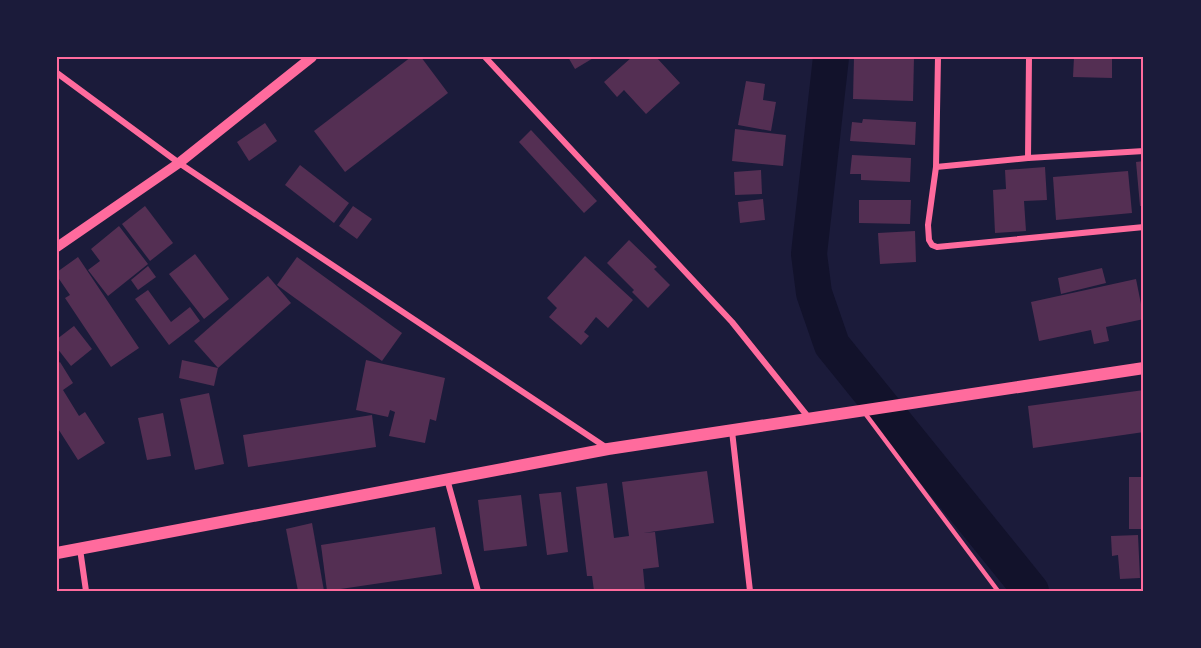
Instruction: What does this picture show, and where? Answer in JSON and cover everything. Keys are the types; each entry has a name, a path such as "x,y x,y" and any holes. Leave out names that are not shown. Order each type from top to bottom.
{"main road":[{"path":"57,553 608,448 1144,368"}],"street":[{"path":"57,247 178,163 312,57"},
{"path":"485,57 732,322 809,419"},
{"path":"938,57 936,167 928,233 932,245 937,247 1144,227"},
{"path":"1028,158 1029,57"},
{"path":"57,73 178,163 608,448"},
{"path":"936,167 1028,158 1144,151"},
{"path":"732,431 750,591"},
{"path":"447,478 478,591"},
{"path":"80,549 86,591"}],"lane":[{"path":"869,409 998,591"}],"building":[{"path":"411,57 421,57 448,93 345,172 314,131"},
{"path":"568,57 595,57 575,69"},
{"path":"632,57 656,57 680,83 646,114 624,90 617,97 604,82"},
{"path":"854,57 914,57 913,101 853,99"},
{"path":"1074,57 1112,57 1112,78 1073,77"},
{"path":"746,81 765,84 763,100 776,102 771,131 738,125"},
{"path":"863,119 916,122 915,145 850,141 852,122 862,123"},
{"path":"265,123 277,141 249,161 237,142"},
{"path":"735,129 786,135 783,166 732,161"},
{"path":"531,130 597,201 584,213 519,142"},
{"path":"852,155 911,158 910,182 861,180 861,174 850,174"},
{"path":"1144,161 1144,206 1140,206 1136,162"},
{"path":"300,165 349,203 334,223 285,185"},
{"path":"1045,167 1047,200 1024,201 1026,231 995,233 993,190 1006,189 1005,170"},
{"path":"761,170 762,194 735,195 734,172"},
{"path":"1128,171 1132,213 1056,220 1053,177"},
{"path":"763,199 765,220 740,223 738,202"},
{"path":"859,200 911,200 910,224 859,223"},
{"path":"145,206 173,243 150,261 122,224"},
{"path":"353,206 372,219 357,239 339,226"},
{"path":"119,226 148,264 108,296 88,270 100,261 91,249"},
{"path":"915,231 916,262 880,264 878,233"},
{"path":"629,240 657,267 654,269 670,285 648,308 607,263"},
{"path":"195,254 229,299 204,319 169,274"},
{"path":"585,256 633,300 608,328 596,317 584,332 589,336 581,345 549,317 557,308 547,298"},
{"path":"78,257 139,348 111,367 65,298 70,295 57,276 57,272"},
{"path":"297,257 402,333 382,361 277,285"},
{"path":"148,266 156,277 138,290 131,280"},
{"path":"1102,268 1106,283 1061,294 1058,278"},
{"path":"268,276 291,303 218,368 194,341"},
{"path":"1136,279 1144,319 1106,327 1109,341 1094,344 1091,330 1039,341 1031,302"},
{"path":"148,290 171,322 190,307 200,321 169,345 135,299"},
{"path":"74,326 92,349 71,366 57,348 57,339"},
{"path":"182,360 218,368 214,386 179,378"},
{"path":"366,360 445,378 436,421 430,419 425,443 389,436 395,412 390,410 388,417 356,410"},
{"path":"60,362 73,383 63,390 79,416 85,412 105,443 78,460 57,427 57,364"},
{"path":"1144,390 1144,432 1033,448 1028,406"},
{"path":"209,393 224,464 195,470 180,399"},
{"path":"163,413 171,456 147,460 138,418"},
{"path":"372,415 376,447 248,467 243,435"},
{"path":"707,471 714,523 643,533 655,532 659,567 643,569 645,591 594,591 592,576 587,576 576,487 607,483 614,538 629,536 622,482"},
{"path":"1129,477 1144,477 1144,529 1129,529"},
{"path":"561,492 568,552 547,555 539,494"},
{"path":"521,495 527,546 484,551 478,500"},
{"path":"312,523 324,591 298,591 286,529"},
{"path":"435,527 442,574 327,591 321,545"},
{"path":"1138,535 1140,578 1120,579 1118,555 1112,556 1111,536"}],"waterway":[{"path":"831,57 809,254 814,293 832,345 1031,591"}]}
